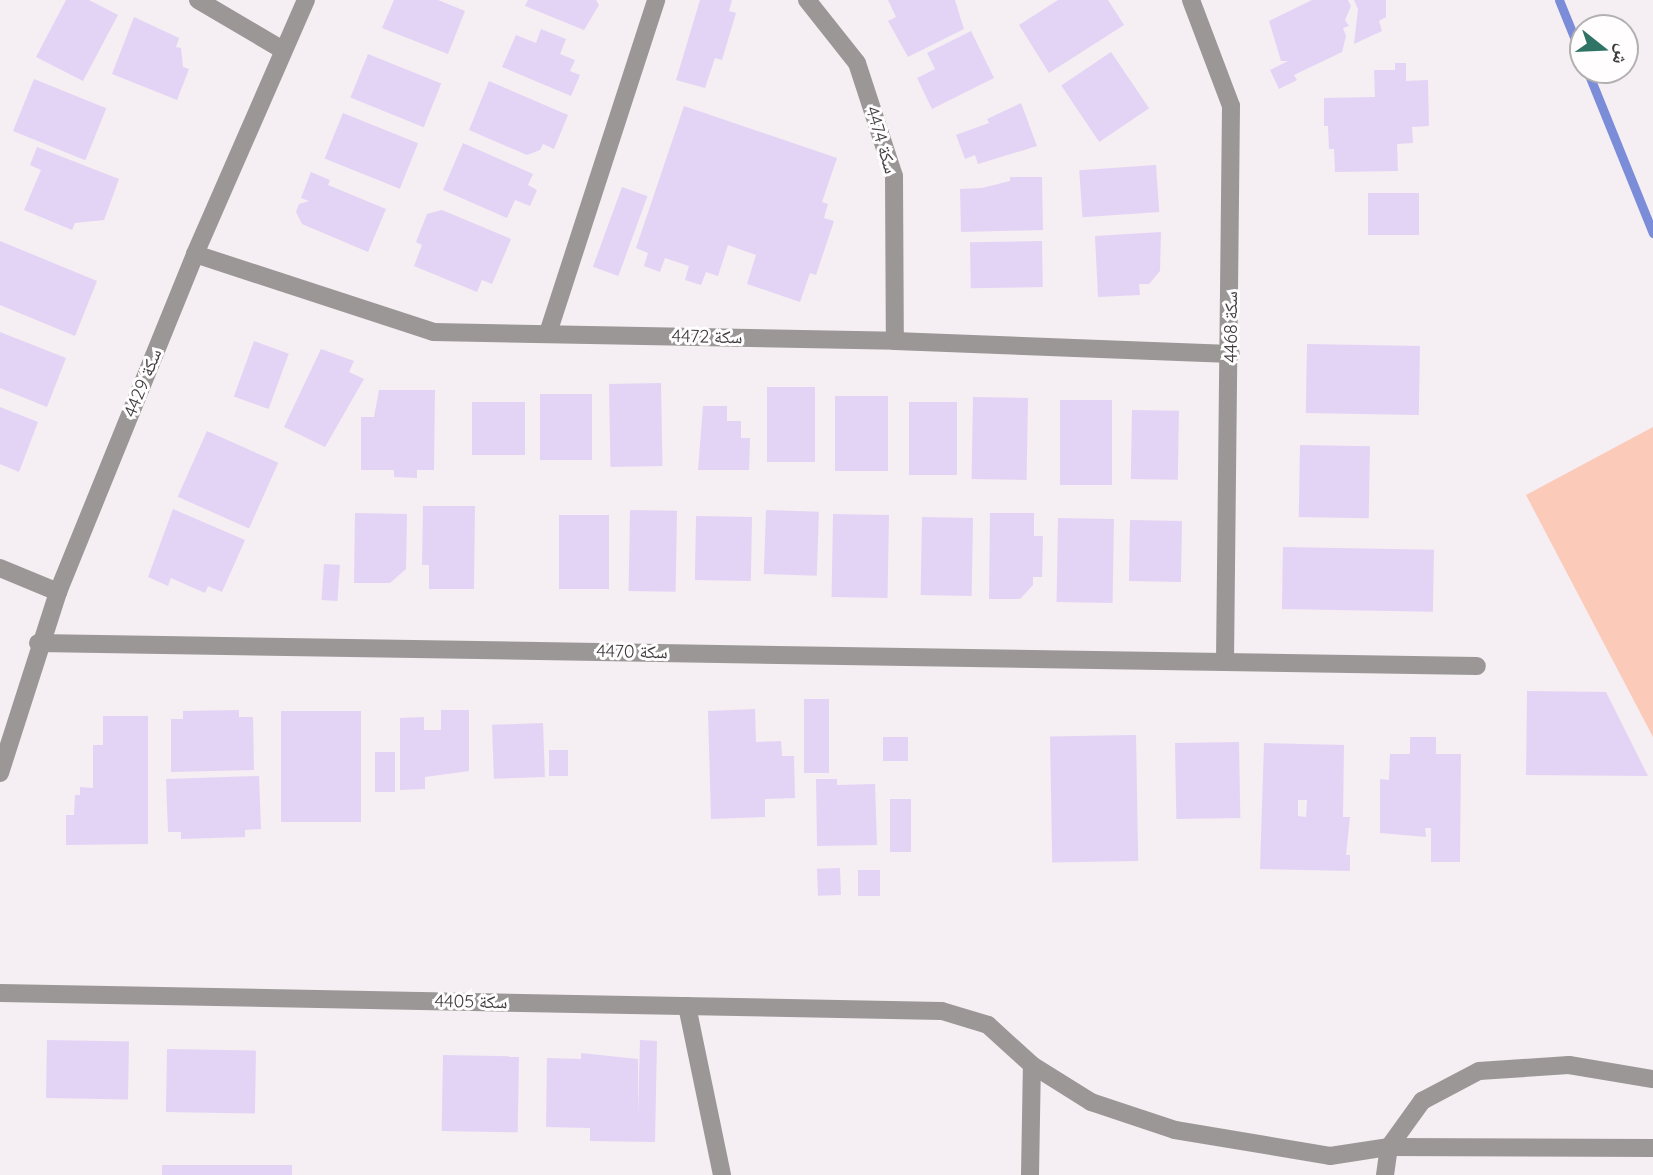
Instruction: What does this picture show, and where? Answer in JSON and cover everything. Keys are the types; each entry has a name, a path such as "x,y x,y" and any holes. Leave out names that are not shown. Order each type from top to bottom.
{"street":[{"path":"198,0 283,50"},
{"name":"سكة 4429","path":"0,773 38,643 58,592 195,254 306,0"},
{"path":"548,333 656,0"},
{"name":"سكة 4474","path":"807,0 857,63 894,176 895,341"},
{"name":"سكة 4468","path":"1191,0 1231,106 1231,354 1225,662"},
{"name":"سكة 4472","path":"195,254 433,332 895,341 1231,354"},
{"path":"0,568 58,592"},
{"name":"سكة 4470","path":"38,643 1477,666"},
{"name":"سكة 4405","path":"0,993 942,1011 988,1025 1032,1065 1091,1102 1175,1130 1330,1156 1389,1147 1653,1148"},
{"path":"687,1006 722,1175"},
{"path":"1030,1175 1032,1065"},
{"path":"1385,1175 1389,1147 1422,1101 1479,1071 1569,1065 1653,1079"}],"shaded area":[{"path":"1653,427 1653,737 1526,495"}],"building":[{"path":"66,0 89,0 118,15 83,81 36,57"},
{"path":"394,0 438,0 465,11 448,54 382,28"},
{"path":"528,0 596,0 599,5 584,30 525,6"},
{"path":"700,0 732,0 729,11 736,13 722,60 715,58 705,88 676,80"},
{"path":"888,0 955,0 964,29 908,57 888,21 896,17"},
{"path":"1058,0 1108,0 1124,25 1049,73 1019,25"},
{"path":"1312,0 1348,0 1351,6 1345,20 1349,26 1343,28 1346,36 1342,52 1294,75 1297,80 1279,89 1270,70 1288,61 1281,61 1269,21"},
{"path":"1354,0 1386,0 1386,17 1379,21 1382,31 1354,44 1358,9"},
{"path":"134,17 179,38 176,47 181,48 183,67 189,69 177,100 112,74"},
{"path":"541,29 566,39 560,54 575,60 570,71 580,75 571,96 502,67 516,35 536,43"},
{"path":"971,31 994,78 932,109 917,78 935,69 927,53"},
{"path":"1111,52 1149,108 1099,142 1061,86"},
{"path":"368,54 441,84 424,127 350,98"},
{"path":"1395,63 1406,63 1406,81 1428,80 1429,126 1412,127 1413,143 1397,144 1398,171 1335,172 1334,149 1329,149 1328,126 1324,126 1324,98 1375,97 1374,70 1395,70"},
{"path":"34,79 106,108 85,160 13,131"},
{"path":"489,81 568,115 554,149 543,144 540,150 527,155 469,130"},
{"path":"1021,103 1037,146 978,164 975,155 965,159 956,135 989,123 987,119"},
{"path":"684,106 837,158 822,202 828,204 824,218 834,221 816,275 810,273 800,302 747,284 756,255 728,245 718,276 706,272 701,285 685,280 689,266 665,258 660,272 644,266 648,253 636,248"},
{"path":"343,113 418,143 400,189 325,158"},
{"path":"463,143 533,174 528,185 537,190 530,206 515,200 507,218 443,190"},
{"path":"37,147 119,179 104,220 75,223 72,230 24,210 41,170 30,165"},
{"path":"1156,165 1159,212 1082,217 1079,170"},
{"path":"311,172 330,180 328,185 386,209 368,252 302,224 296,212 299,204 309,201 301,198"},
{"path":"1010,177 1042,177 1043,230 961,232 960,189 982,188 1010,181"},
{"path":"622,187 647,196 618,276 593,267"},
{"path":"1368,193 1419,193 1419,235 1368,235"},
{"path":"442,210 511,239 492,284 482,280 477,292 414,266 422,245 416,242 427,214"},
{"path":"1161,232 1160,271 1149,284 1139,284 1140,295 1098,297 1095,236"},
{"path":"0,241 97,281 75,336 0,305"},
{"path":"1042,241 1043,287 971,288 970,242"},
{"path":"0,332 66,358 47,407 0,388"},
{"path":"254,341 289,354 269,409 234,396"},
{"path":"1307,344 1420,346 1419,415 1306,413"},
{"path":"321,349 354,361 349,372 364,379 325,447 284,427"},
{"path":"661,383 662,466 610,467 609,384"},
{"path":"767,387 815,387 815,462 767,462"},
{"path":"379,390 435,390 434,470 417,470 417,478 394,477 394,470 361,470 361,417 374,417"},
{"path":"540,394 592,394 592,460 540,460"},
{"path":"835,396 888,396 888,471 835,471"},
{"path":"973,397 1028,398 1027,480 972,479"},
{"path":"1060,400 1112,400 1112,485 1060,485"},
{"path":"472,402 525,402 525,455 472,455"},
{"path":"909,402 957,402 957,475 909,475"},
{"path":"703,406 727,406 727,421 741,421 741,438 750,438 749,470 698,470"},
{"path":"0,407 38,422 19,472 0,464"},
{"path":"1132,410 1179,411 1178,480 1131,479"},
{"path":"207,431 278,463 249,529 178,497"},
{"path":"1300,445 1370,446 1369,518 1299,517"},
{"path":"423,506 475,506 474,589 429,589 429,565 422,565"},
{"path":"173,509 245,540 222,592 208,586 205,593 171,578 168,586 148,577"},
{"path":"630,510 677,511 676,592 629,591"},
{"path":"766,510 819,512 817,576 764,574"},
{"path":"355,513 407,514 406,569 390,583 354,583"},
{"path":"990,513 1034,513 1034,536 1043,536 1042,577 1033,577 1033,585 1020,599 989,599"},
{"path":"833,514 889,515 888,598 832,597"},
{"path":"559,515 609,515 609,589 559,589"},
{"path":"696,516 752,517 751,581 695,580"},
{"path":"922,517 973,518 972,596 921,595"},
{"path":"1058,518 1114,519 1113,603 1057,602"},
{"path":"1130,520 1182,521 1181,582 1129,581"},
{"path":"1283,547 1434,550 1433,612 1282,609"},
{"path":"324,564 340,565 337,601 321,600"},
{"path":"1527,691 1606,692 1648,776 1526,775"},
{"path":"804,699 829,699 829,773 804,773"},
{"path":"755,709 756,742 781,741 782,756 794,756 795,798 765,799 765,817 711,819 708,711"},
{"path":"239,710 239,717 253,717 254,770 171,772 171,719 183,719 183,711"},
{"path":"441,710 469,710 469,771 425,777 425,789 400,790 400,718 424,717 424,730 441,730"},
{"path":"281,711 361,711 361,822 281,822"},
{"path":"103,716 148,716 148,844 66,845 66,815 74,815 75,795 80,795 80,787 93,788 93,745 103,745"},
{"path":"543,723 545,777 494,779 492,725"},
{"path":"1136,735 1138,861 1052,862 1050,737"},
{"path":"883,737 908,737 908,761 883,761"},
{"path":"1410,737 1436,737 1436,754 1461,754 1460,862 1431,862 1431,828 1425,828 1426,837 1380,833 1380,779 1389,780 1390,754 1410,754"},
{"path":"1239,742 1240,818 1176,819 1175,743"},
{"path":"1264,743 1344,745 1343,817 1350,817 1346,855 1350,855 1350,871 1260,869","holes":["1298,800 1307,800 1306,817 1298,816"]},
{"path":"549,750 568,750 568,776 549,776"},
{"path":"375,752 395,752 395,792 375,792"},
{"path":"259,776 261,829 245,830 245,837 181,839 181,832 168,832 166,779"},
{"path":"816,779 837,779 837,785 875,784 877,845 817,846"},
{"path":"890,799 911,799 911,852 890,852"},
{"path":"840,868 841,895 818,896 817,869"},
{"path":"858,870 880,870 880,896 858,896"},
{"path":"47,1040 129,1041 128,1099 46,1098"},
{"path":"640,1040 657,1041 655,1142 590,1141 590,1128 546,1127 547,1058 581,1059 581,1053 638,1059 638,1115"},
{"path":"167,1049 256,1051 255,1114 166,1112"},
{"path":"443,1055 519,1056 518,1132 442,1131"},
{"path":"162,1165 292,1165 292,1175 162,1175"}],"waterway":[{"path":"1559,0 1569,25"},
{"path":"1593,84 1653,233"}]}
